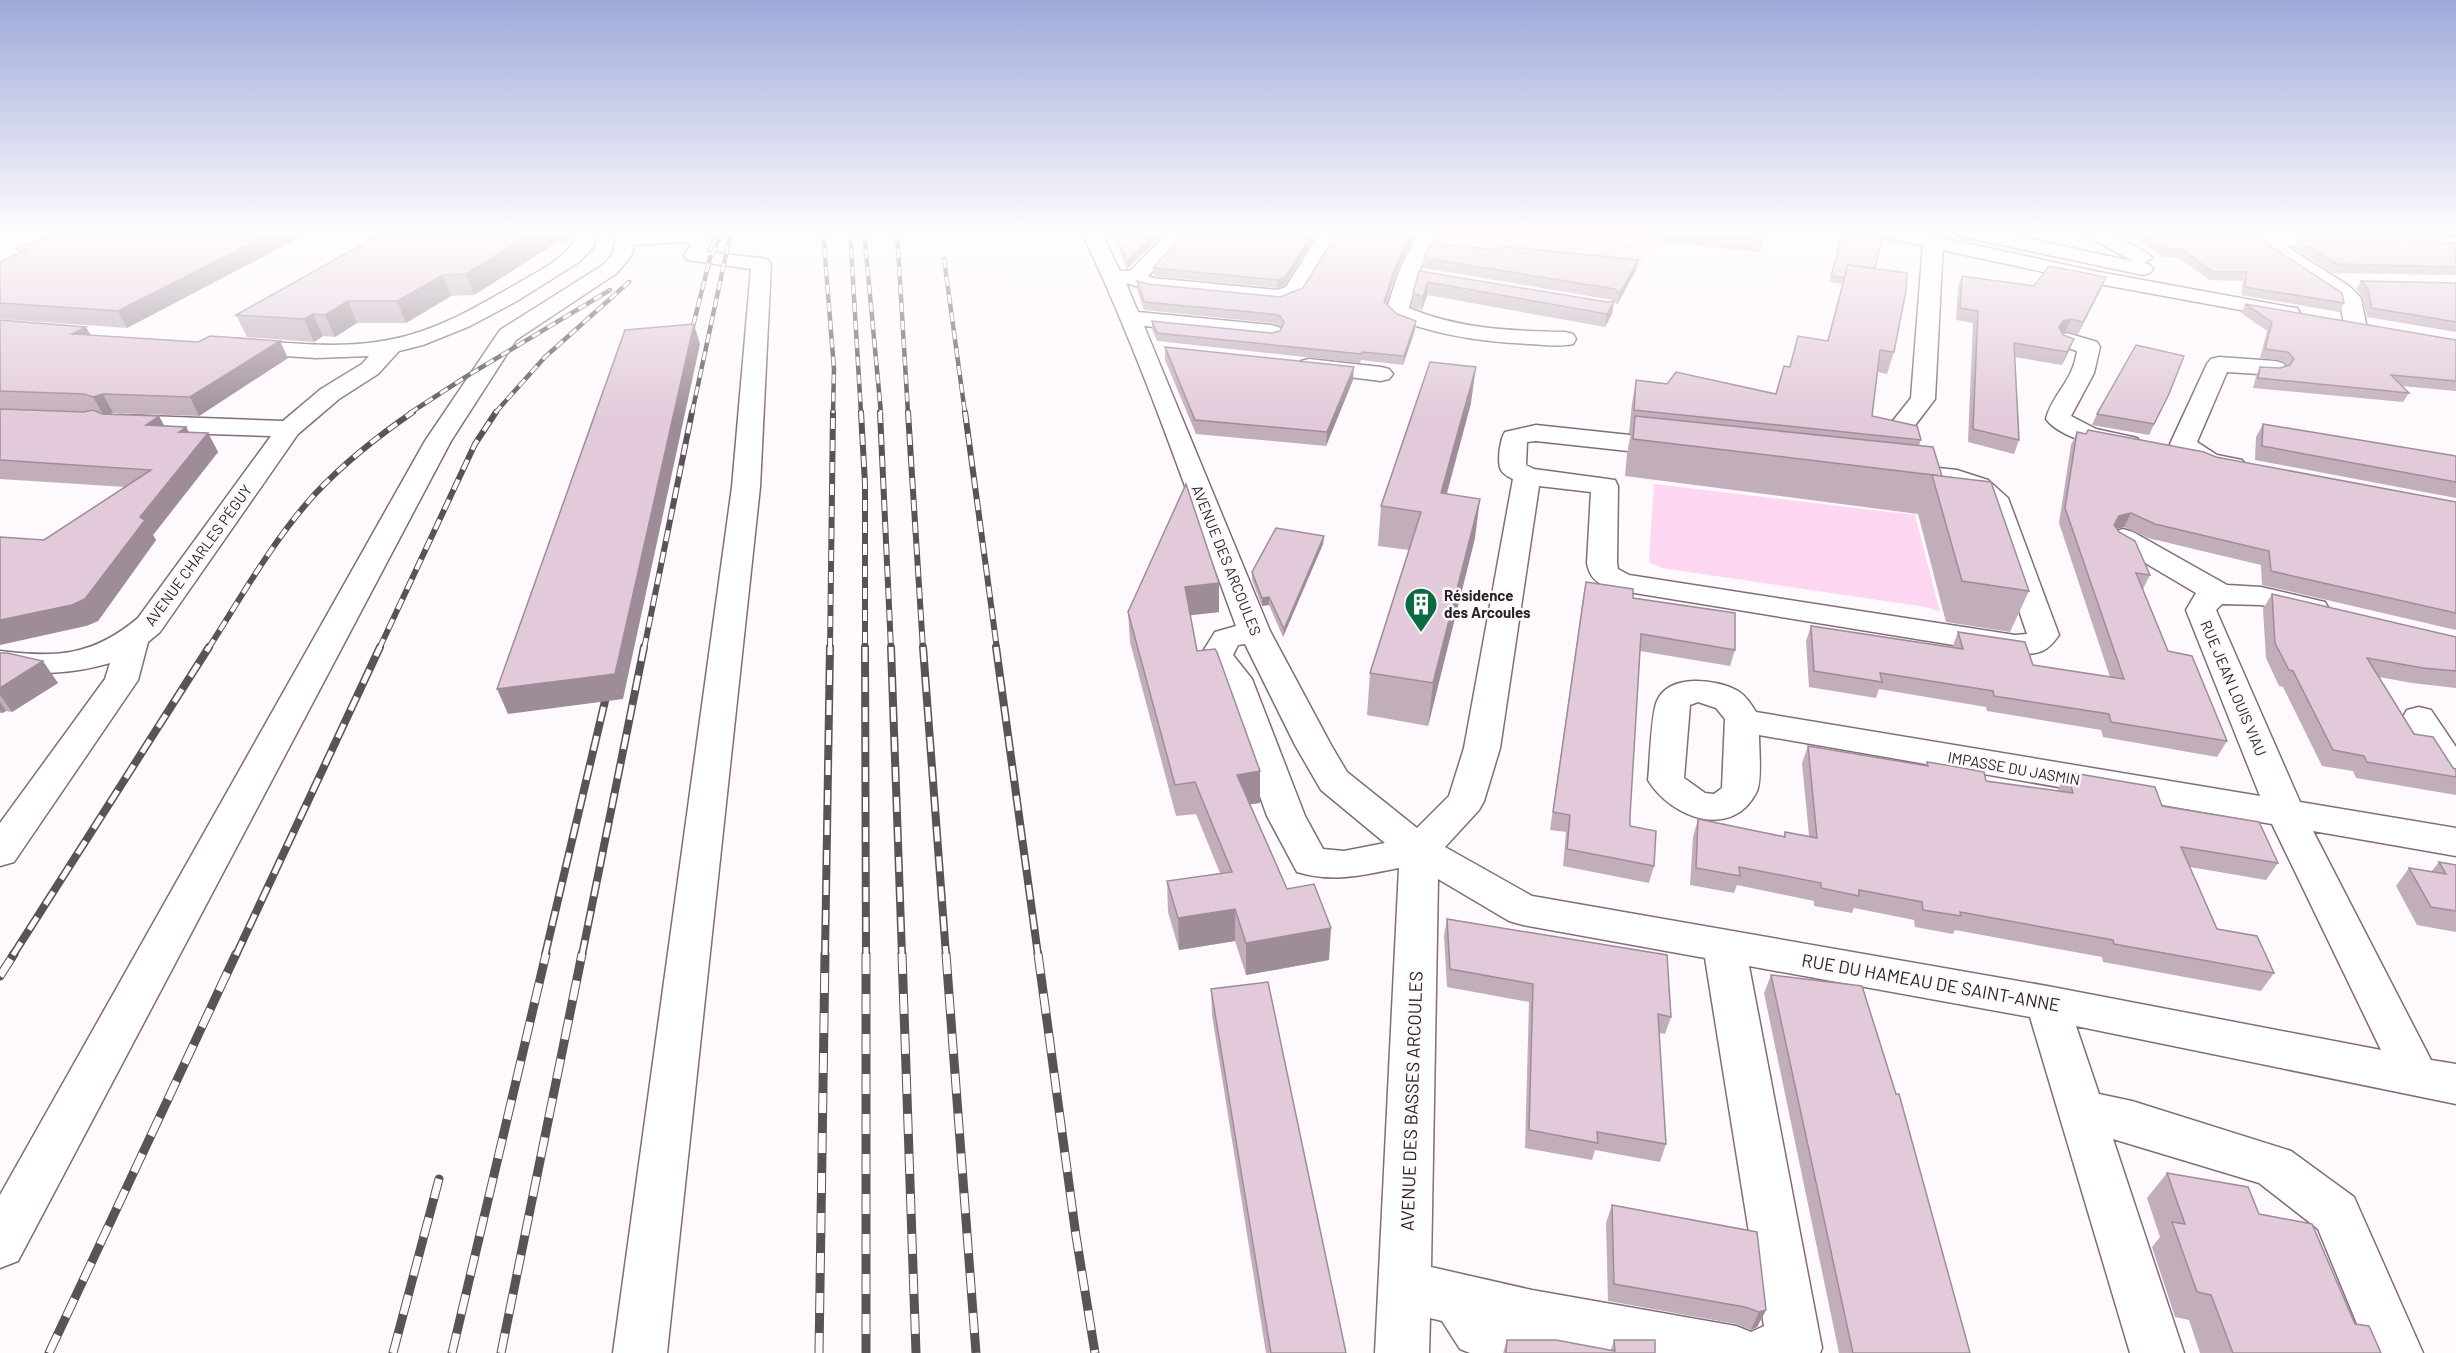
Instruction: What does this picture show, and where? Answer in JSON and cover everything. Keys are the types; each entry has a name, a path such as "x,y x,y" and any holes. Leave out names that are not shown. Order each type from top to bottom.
{"street":[{"path":"220,345 327,352 391,347 437,334 510,294"},
{"path":"0,1244 438,441 508,335 571,294"},
{"path":"640,1353 746,487 759,294"},
{"name":"AVENUE DES ARCOULES","path":"1127,294 1130,318 1155,350 1254,631 1334,781 1419,850"},
{"path":"1250,294 1279,297 1286,294"},
{"path":"1402,294 1397,311 1414,320 1505,338 1565,339"},
{"path":"1900,427 1923,399 1930,294"},
{"path":"2189,294 2308,316"},
{"path":"2346,294 2350,298 2355,324"},
{"path":"1130,318 1271,332"},
{"path":"2331,320 2377,328"},
{"path":"2067,340 2089,347 2089,358 2070,398 2061,405 2058,419 2088,435 2135,445 2195,452"},
{"name":"AVENUE CHARLES PÉGUY","path":"0,661 48,665 86,661 113,652 134,640 149,625 289,429 330,394 370,369 391,347"},
{"name":"AVENUE CHARLES PÉGUY","path":"327,352 339,360 342,375 330,394"},
{"path":"1287,364 1381,374"},
{"path":"2254,470 2209,461 2182,444 2219,364 2275,368"},
{"path":"113,423 289,429"},
{"path":"1536,433 1956,478 1978,486 1994,498 2043,635 2037,644 2015,645 1621,583 1604,574 1602,563 1605,486 1527,476 1514,468 1514,437 1536,433"},
{"path":"1573,482 1582,437"},
{"path":"1254,631 1226,639 1216,656 1235,679 1286,816 1311,862 1344,865 1419,850 1466,801 1482,748 1527,476"},
{"path":"2123,538 2220,594 2250,594 2341,615"},
{"name":"RUE JEAN LOUIS VIAU","path":"2220,594 2207,599 2201,610 2286,814 2436,1080"},
{"path":"0,852 121,680 134,640"},
{"path":"2419,718 2456,774"},
{"name":"IMPASSE DU JASMIN","path":"1742,721 2286,814"},
{"path":"2286,814 2456,842"},
{"name":"RUE DU HAMEAU DE SAINT-ANNE","path":"1419,850 1523,910 2047,1003 2436,1080"},
{"name":"AVENUE DES BASSES ARCOULES","path":"1402,1353 1419,850"},
{"path":"1724,945 1795,1348 1766,1353"},
{"path":"2047,1003 2157,1353"},
{"path":"2081,1111 2132,1122 2274,1166 2283,1172 2336,1213 2396,1353"},
{"path":"1405,1287 1532,1316 1736,1353"},
{"path":"1458,1299 1479,1330 1585,1353"}],"shaded area":[{"path":"1654,484 1915,515 1940,612 1926,607 1662,568 1649,562"}],"building":[{"path":"0,294 151,294 118,311 0,303"},
{"path":"273,294 409,294 397,301 348,301 325,315 313,314 304,319 236,315"},
{"path":"1141,294 1251,294 1280,297 1287,294 1387,294 1384,302 1397,314 1416,321 1404,356 1362,352 1361,354 1157,333 1152,321 1271,333 1280,331 1284,322 1280,316 1272,314 1144,302"},
{"path":"1496,294 1559,294 1607,302 1614,301 1607,314"},
{"path":"1840,294 1905,294 1894,352 1880,350 1872,416 1917,426 1921,440 1634,410 1636,380 1667,384 1676,372 1776,394 1784,366 1790,367 1798,336 1828,341"},
{"path":"1961,294 2097,294 2083,322 2071,319 2063,321 2059,327 2063,335 2074,339 2067,352 2014,343 2019,440 1973,429 1978,311 1960,308"},
{"path":"2289,294 2342,294 2344,303"},
{"path":"2369,294 2456,294 2456,322 2372,308"},
{"path":"2245,304 2456,340 2456,381 2391,375 2409,393 2258,378 2260,367 2280,368 2290,365 2294,359 2288,352 2265,349 2272,322"},
{"path":"0,320 86,327 72,334 198,342 210,336 280,341 190,397 103,394 93,397 84,394 0,391"},
{"path":"694,324 615,674 497,689 625,330"},
{"path":"2136,345 2184,356 2154,424 2097,414"},
{"path":"1165,347 1354,367 1327,432 1195,420"},
{"path":"1430,362 1476,367 1441,493 1480,499 1433,683 1370,673 1421,512 1381,506"},
{"path":"0,409 84,412 93,410 102,414 159,416 146,425 186,427 179,432 208,433 140,517 145,520 85,599 72,605 0,620 0,537 44,540 151,470 0,460"},
{"path":"1635,416 1933,447 1942,476 1633,439"},
{"path":"2263,424 2456,456 2456,482 2262,446"},
{"path":"2088,430 2204,452 2216,457 2456,502 2456,613 2271,571 2269,551 2155,524 2131,513 2119,516 2114,525 2119,532 2135,541 2150,575 2136,573 2168,651 2192,656 2227,741 2111,722 2109,714 1994,696 1993,691 1880,673 1882,682 1814,671 1811,626 1963,649 1958,632 2025,642 2033,665 2124,679 2065,508 2077,432 2086,434"},
{"path":"1932,475 1991,482 2029,591 1962,581"},
{"path":"1186,484 1219,583 1185,587 1197,651 1215,649 1217,652 1260,771 1237,775 1287,889 1314,884 1331,928 1246,943 1235,909 1178,918 1167,881 1232,872 1195,782 1175,785 1128,612"},
{"path":"1276,528 1324,536 1284,629 1269,597 1262,598 1252,572"},
{"path":"1586,582 1633,589 1633,598 1735,613 1735,650 1641,634 1630,826 1656,831 1654,866 1567,849 1570,815 1553,812"},
{"path":"2272,594 2456,637 2456,671 2423,668 2367,658 2414,734 2433,737 2453,768 2456,769 2456,777 2367,762 2364,756 2333,750 2293,671 2289,670 2275,643"},
{"path":"0,653 7,653 43,661 0,688"},
{"path":"1808,746 1928,766 1927,762 1952,766 1984,772 1986,781 2073,793 2067,772 2155,787 2162,806 2259,822 2278,863 2181,847 2217,929 2257,936 2274,973 2114,944 2113,940 1960,912 1961,916 1923,910 1922,902 1859,890 1859,896 1821,888 1821,883 1739,867 1740,876 1696,868 1698,819 1785,837 1785,832 1817,838"},
{"path":"2439,862 2456,865 2456,911 2431,907 2409,868 2446,874"},
{"path":"1447,919 1667,955 1671,1017 1658,1014 1666,1144 1597,1132 1598,1143 1529,1130 1533,984 1450,969"},
{"path":"1771,975 1862,986 1896,1094 1899,1094 1970,1353 1853,1353"},
{"path":"1268,982 1346,1353 1271,1353 1211,989"},
{"path":"2167,1173 2248,1187 2259,1214 2312,1224 2355,1324 2369,1326 2381,1353 2233,1353 2211,1295 2197,1292 2172,1222 2185,1224"},
{"path":"1612,1205 1757,1232 1766,1310 1759,1312 1745,1307 1614,1284"},
{"path":"1507,1340 1556,1340 1615,1351 1614,1340 1655,1340 1655,1353 1506,1353"}],"railway":[{"path":"410,413 603,294"},
{"path":"495,413 545,357 615,294"},
{"path":"689,342 701,294"},
{"path":"692,413 717,294"},
{"path":"828,294 834,369 833,413"},
{"path":"854,294 861,413"},
{"path":"870,294 881,413"},
{"path":"901,294 908,413"},
{"path":"949,294 965,413"},
{"path":"208,649 285,530 315,494 362,450 413,412"},
{"path":"379,649 475,444 496,412"},
{"path":"644,649 692,412"},
{"path":"830,649 833,412"},
{"path":"861,412 865,484 865,647"},
{"path":"880,412 891,649"},
{"path":"908,412 923,649"},
{"path":"965,412 997,649"},
{"path":"13,955 209,647"},
{"path":"236,955 380,647"},
{"path":"582,955 644,647"},
{"path":"825,955 830,647"},
{"path":"865,647 866,955"},
{"path":"891,647 902,955"},
{"path":"923,647 946,955"},
{"path":"996,647 1038,955"},
{"path":"545,955 609,684"},
{"path":"0,976 14,954"},
{"path":"49,1353 236,954"},
{"path":"452,1353 546,954"},
{"path":"501,1353 582,954"},
{"path":"819,1353 825,954"},
{"path":"902,954 916,1353"},
{"path":"946,954 976,1353"},
{"path":"1038,954 1076,1236 1095,1353"},
{"path":"866,955 866,1353"},
{"path":"393,1353 439,1179"}],"place":[{"name":"Résidence des Arcoules","path":"1421,633"}]}
